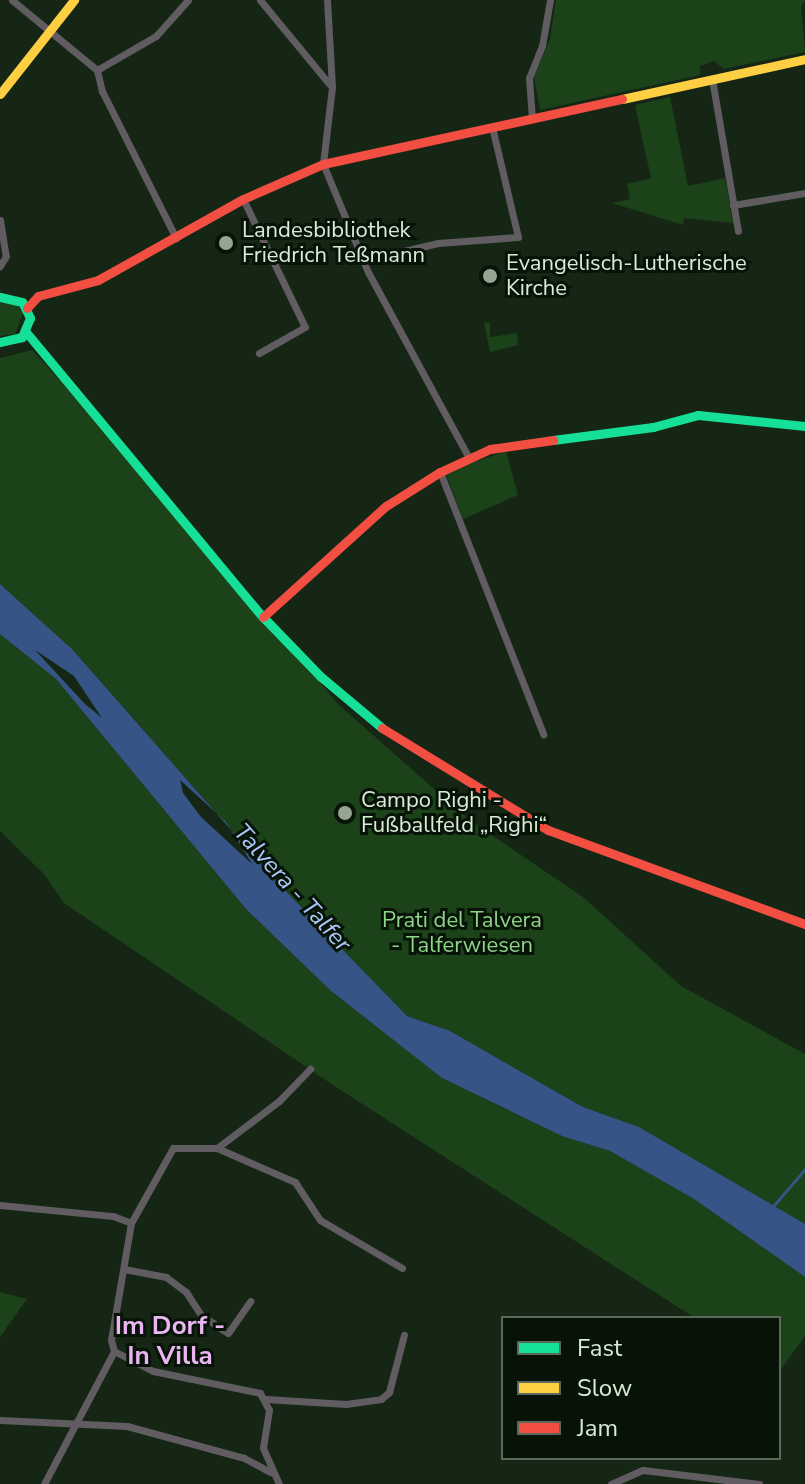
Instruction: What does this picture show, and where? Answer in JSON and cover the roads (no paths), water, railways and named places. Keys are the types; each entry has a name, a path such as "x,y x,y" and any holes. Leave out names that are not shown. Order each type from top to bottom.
{"street":[{"path":"12,0 51,29 97,70 102,91 176,238"},
{"path":"0,94 74,0"},
{"path":"97,70 156,36 188,0"},
{"path":"260,0 332,87"},
{"path":"327,0 332,87 323,164 396,328 469,458"},
{"path":"532,119 529,78 542,46 550,0"},
{"path":"805,59 323,164 243,199 98,280 38,296 27,308 26,332 263,617 320,676 391,735 488,797 548,830 805,924"},
{"path":"712,79 738,231"},
{"path":"365,260 438,243 518,237 492,127"},
{"path":"733,205 805,193"},
{"path":"243,199 305,327 259,353"},
{"path":"0,220 6,256 0,266"},
{"path":"0,297 15,298 27,308"},
{"path":"0,342 15,341 26,332"},
{"path":"263,617 377,512 440,472 514,442 653,427 698,415 805,426"},
{"path":"440,472 543,734"},
{"path":"217,1148 279,1101 310,1069"},
{"path":"44,1484 114,1351 111,1340 131,1223 173,1148 217,1148 295,1182 320,1220 402,1268"},
{"path":"0,1205 113,1216 131,1223"},
{"path":"124,1269 166,1277 186,1292 201,1315 228,1333 250,1301"},
{"path":"114,1351 153,1371 249,1389 266,1399 346,1404 381,1399 389,1392 404,1335"},
{"path":"266,1399 263,1448 270,1472 279,1484"},
{"path":"0,1420 73,1427 127,1426 244,1458 270,1472"},
{"path":"244,1458 263,1448"},
{"path":"611,1484 643,1470 759,1484"}],"water":[{"path":"0,584 72,649 216,813 180,780 183,793 201,817 252,864 230,829 407,1016 450,1031 583,1107 639,1127 805,1224 805,1277 694,1199 610,1151 562,1136 442,1078 331,991 246,909 56,679 0,634","holes":["35,650 74,676 102,718 85,704"]}],"waterway":[{"path":"774,1205 805,1169"}],"place":[{"name":"Landesbibliothek Friedrich Teßmann","path":"226,243"},
{"name":"Evangelisch-Lutherische Kirche","path":"490,276"},
{"name":"Campo Righi - Fußballfeld „Righi“","path":"345,813"}],"district":[{"name":"Im Dorf - In Villa","path":"170,1341"}],"water label":[{"name":"Talvera - Talfer","path":"292,888"}],"park label":[{"name":"Prati del Talvera - Talferwiesen","path":"462,932"}]}
